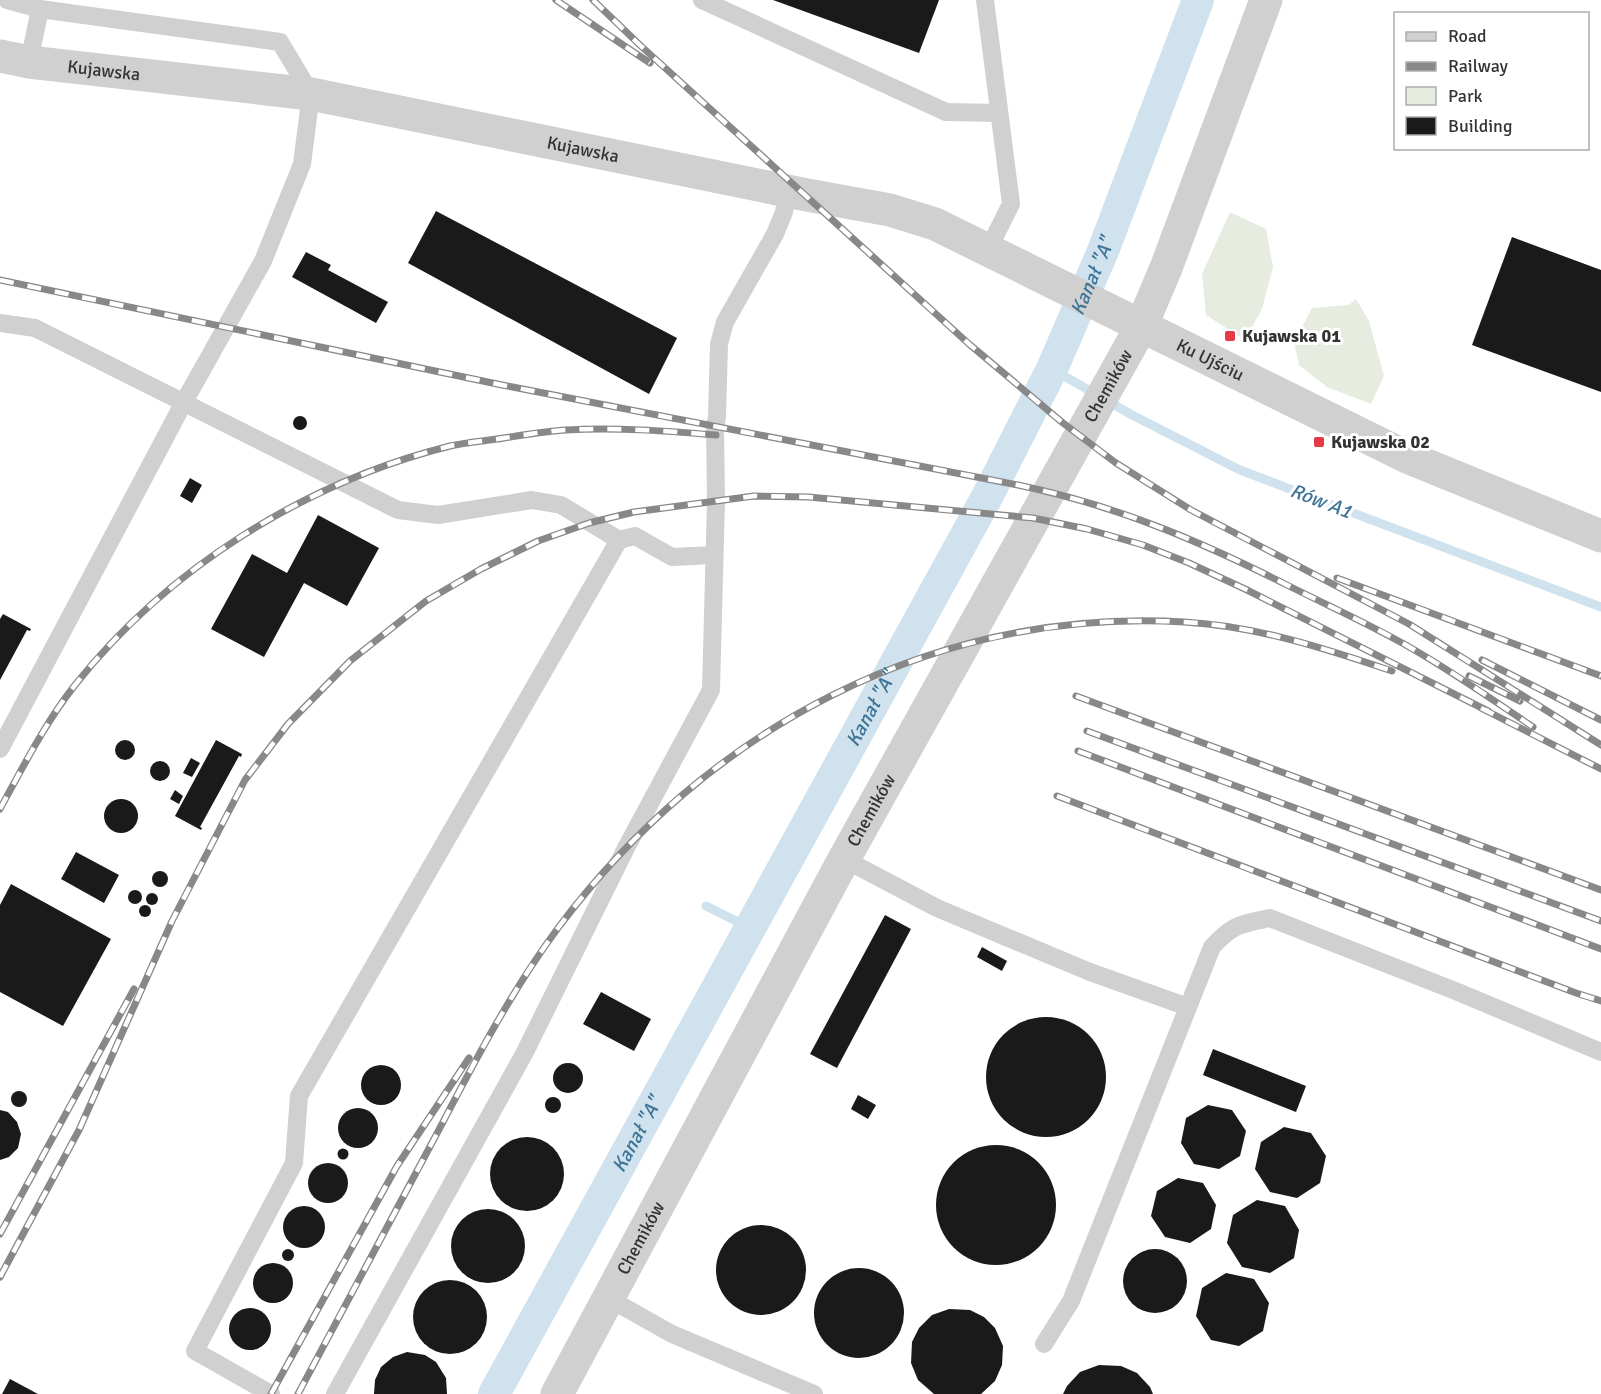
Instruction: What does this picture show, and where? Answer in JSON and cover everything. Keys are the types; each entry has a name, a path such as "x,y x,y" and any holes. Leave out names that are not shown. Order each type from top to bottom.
{"street":[{"path":"1141,327 1170,257 1266,0"},
{"name":"Kujawska","path":"15,59 311,94 890,210 935,224 1141,327"},
{"name":"Chemików","path":"557,1394 844,859 1141,327"},
{"name":"Ku Ujściu","path":"1141,327 1419,462 1601,536"}],"lane":[{"path":"0,749 184,402 263,261 302,164 311,94 280,42 40,9 7,0"},
{"path":"702,0 946,112 999,113"},
{"path":"985,0 1011,204 988,250"},
{"path":"15,59 40,9"},
{"path":"335,1394 524,1054 626,848 711,690 716,501 715,427 719,344 725,322 775,234 784,212 788,191"},
{"path":"0,323 35,328 398,510 438,515 532,500 561,504 619,540 635,536 672,557 714,555"},
{"path":"271,1394 195,1351 294,1163 299,1096 619,540"},
{"path":"844,859 937,908 1090,972 1188,1007"},
{"path":"1044,1344 1071,1301 1212,947 1226,931 1243,924 1270,918 1458,992 1601,1052"},
{"path":"608,1298 672,1334 814,1394"}],"green space":[{"path":"1230,212 1266,229 1273,267 1262,309 1245,340 1206,315 1202,274"},
{"path":"1356,299 1369,321 1384,376 1371,404 1327,387 1299,365 1294,342 1312,308 1349,305"}],"building":[{"path":"773,0 939,0 919,53"},
{"path":"436,211 677,338 649,394 408,263"},
{"path":"1512,237 1601,270 1601,392 1472,345"},
{"path":"306,252 331,265 328,270 388,302 376,323 292,277"},
{"path":"300,416 305,418 307,423 305,428 300,430 295,428 293,423 295,418"},
{"path":"190,478 202,485 192,503 180,496"},
{"path":"318,515 379,548 347,606 304,583 264,657 211,629 252,554 287,573"},
{"path":"3,614 31,629 27,630 0,680 0,619"},
{"path":"125,740 132,743 135,750 132,757 125,760 118,757 115,750 118,743"},
{"path":"216,740 242,754 200,827 201,830 175,816"},
{"path":"191,758 200,763 192,777 183,773"},
{"path":"160,761 167,764 170,771 167,778 160,781 153,778 150,771 153,764"},
{"path":"175,790 183,796 179,804 170,799"},
{"path":"121,799 133,804 138,816 133,828 121,833 109,828 104,816 109,804"},
{"path":"76,852 119,875 104,903 61,879"},
{"path":"160,871 166,873 168,879 166,885 160,887 154,885 152,879 154,873"},
{"path":"11,884 111,939 63,1026 0,992 0,905"},
{"path":"135,890 140,892 142,897 140,902 135,904 130,902 128,897 130,892"},
{"path":"152,893 158,899 152,905 146,899"},
{"path":"145,905 151,911 145,917 139,911"},
{"path":"885,915 911,929 837,1068 810,1054"},
{"path":"982,947 1007,961 1002,971 977,957"},
{"path":"601,992 651,1019 634,1051 583,1024"},
{"path":"1046,1017 1069,1022 1088,1035 1101,1054 1106,1077 1101,1100 1088,1119 1069,1132 1046,1137 1023,1132 1004,1119 991,1100 986,1077 991,1054 1004,1035 1023,1022"},
{"path":"1213,1049 1306,1086 1296,1112 1203,1075"},
{"path":"568,1063 578,1068 583,1078 578,1088 568,1093 558,1088 553,1078 558,1068"},
{"path":"381,1065 395,1071 401,1085 395,1099 381,1105 367,1099 361,1085 367,1071"},
{"path":"19,1091 25,1093 27,1099 25,1105 19,1107 13,1105 11,1099 13,1093"},
{"path":"858,1095 876,1105 868,1119 851,1109"},
{"path":"553,1097 561,1105 553,1113 545,1105"},
{"path":"1208,1105 1232,1110 1246,1131 1240,1156 1219,1169 1194,1164 1181,1143 1186,1118"},
{"path":"358,1108 372,1114 378,1128 372,1142 358,1148 344,1142 338,1128 344,1114"},
{"path":"0,1110 8,1112 17,1122 21,1134 18,1148 9,1157 0,1160"},
{"path":"1284,1127 1311,1133 1326,1156 1320,1183 1297,1198 1270,1192 1255,1169 1261,1142"},
{"path":"527,1137 541,1140 553,1148 561,1160 564,1174 561,1188 553,1200 541,1208 527,1211 513,1208 501,1200 493,1188 490,1174 493,1160 501,1148 513,1140"},
{"path":"996,1145 1019,1150 1038,1163 1051,1182 1056,1205 1051,1228 1038,1247 1019,1260 996,1265 973,1260 954,1247 941,1228 936,1205 941,1182 954,1163 973,1150"},
{"path":"343,1148 349,1154 343,1160 337,1154"},
{"path":"328,1163 342,1169 348,1183 342,1197 328,1203 314,1197 308,1183 314,1169"},
{"path":"1178,1178 1203,1183 1216,1205 1211,1229 1190,1243 1165,1237 1151,1216 1157,1191"},
{"path":"1257,1200 1285,1206 1299,1230 1294,1258 1270,1273 1242,1267 1227,1243 1233,1215"},
{"path":"304,1206 319,1212 325,1227 319,1242 304,1248 289,1242 283,1227 289,1212"},
{"path":"488,1209 502,1212 514,1220 522,1232 525,1246 522,1260 514,1272 502,1280 488,1283 474,1280 462,1272 454,1260 451,1246 454,1232 462,1220 474,1212"},
{"path":"761,1225 778,1228 793,1238 803,1253 806,1270 803,1287 793,1302 778,1312 761,1315 744,1312 729,1302 719,1287 716,1270 719,1253 729,1238 744,1228"},
{"path":"288,1249 294,1255 288,1261 282,1255"},
{"path":"1155,1249 1173,1255 1181,1263 1187,1281 1181,1299 1173,1307 1155,1313 1137,1307 1129,1299 1123,1281 1129,1263 1137,1255"},
{"path":"273,1263 287,1269 293,1283 287,1297 273,1303 259,1297 253,1283 259,1269"},
{"path":"850,1268 868,1268 884,1275 897,1288 904,1304 904,1322 897,1338 884,1351 868,1358 850,1358 834,1351 821,1338 814,1322 814,1304 821,1288 834,1275"},
{"path":"1226,1273 1254,1279 1269,1303 1263,1331 1239,1346 1211,1340 1196,1316 1202,1288"},
{"path":"450,1280 464,1283 476,1291 484,1303 487,1317 484,1331 476,1343 464,1351 450,1354 436,1351 424,1343 416,1331 413,1317 416,1303 424,1291 436,1283"},
{"path":"250,1308 265,1314 271,1329 265,1344 250,1350 235,1344 229,1329 235,1314"},
{"path":"949,1309 970,1310 984,1317 995,1328 1003,1346 1002,1365 995,1381 981,1394 934,1394 918,1380 911,1363 912,1342 919,1328 932,1315"},
{"path":"407,1352 425,1355 436,1362 446,1378 447,1394 374,1394 375,1380 381,1367 393,1357"},
{"path":"1099,1365 1121,1366 1137,1373 1150,1387 1153,1394 1063,1394 1080,1372"},
{"path":"10,1379 38,1394 2,1394"}],"waterway":[{"name":"Kanał \"A\"","path":"494,1394 988,495 1052,369 1103,251 1198,0"},
{"name":"Rów A1","path":"1052,369 1132,415 1240,470 1601,607"},
{"path":"706,906 750,928"}],"railway":[{"path":"556,0 650,63"},
{"path":"593,0 969,344 1063,423 1116,463 1191,510 1409,624 1601,745"},
{"path":"0,280 502,385 1018,485 1091,503 1159,527 1226,555 1368,625 1473,686 1533,727"},
{"path":"0,809 54,714 75,685 112,643 153,603 197,567 243,535 293,507 344,482 396,462 463,443 551,431 585,429 716,435"},
{"path":"0,1277 79,1130 172,921 245,780 288,724 350,661 426,601 481,569 538,541 589,523 634,512 754,496 809,497 1033,518 1087,529 1143,545 1189,563 1488,711"},
{"path":"1337,578 1601,676"},
{"path":"298,1394 477,1058 540,953 617,857 683,794 755,740 832,695 914,660 1001,636 1091,623 1184,622 1237,628 1290,639 1392,671"},
{"path":"1482,660 1601,720"},
{"path":"1469,676 1520,701"},
{"path":"1076,696 1601,890"},
{"path":"1481,708 1601,769"},
{"path":"1087,731 1601,921"},
{"path":"1078,751 1601,949"},
{"path":"1057,796 1601,1001"},
{"path":"0,1234 134,989"},
{"path":"271,1394 397,1166 469,1058"}],"place":[{"name":"Kujawska 01","path":"1230,336"},
{"name":"Kujawska 02","path":"1319,442"}]}
